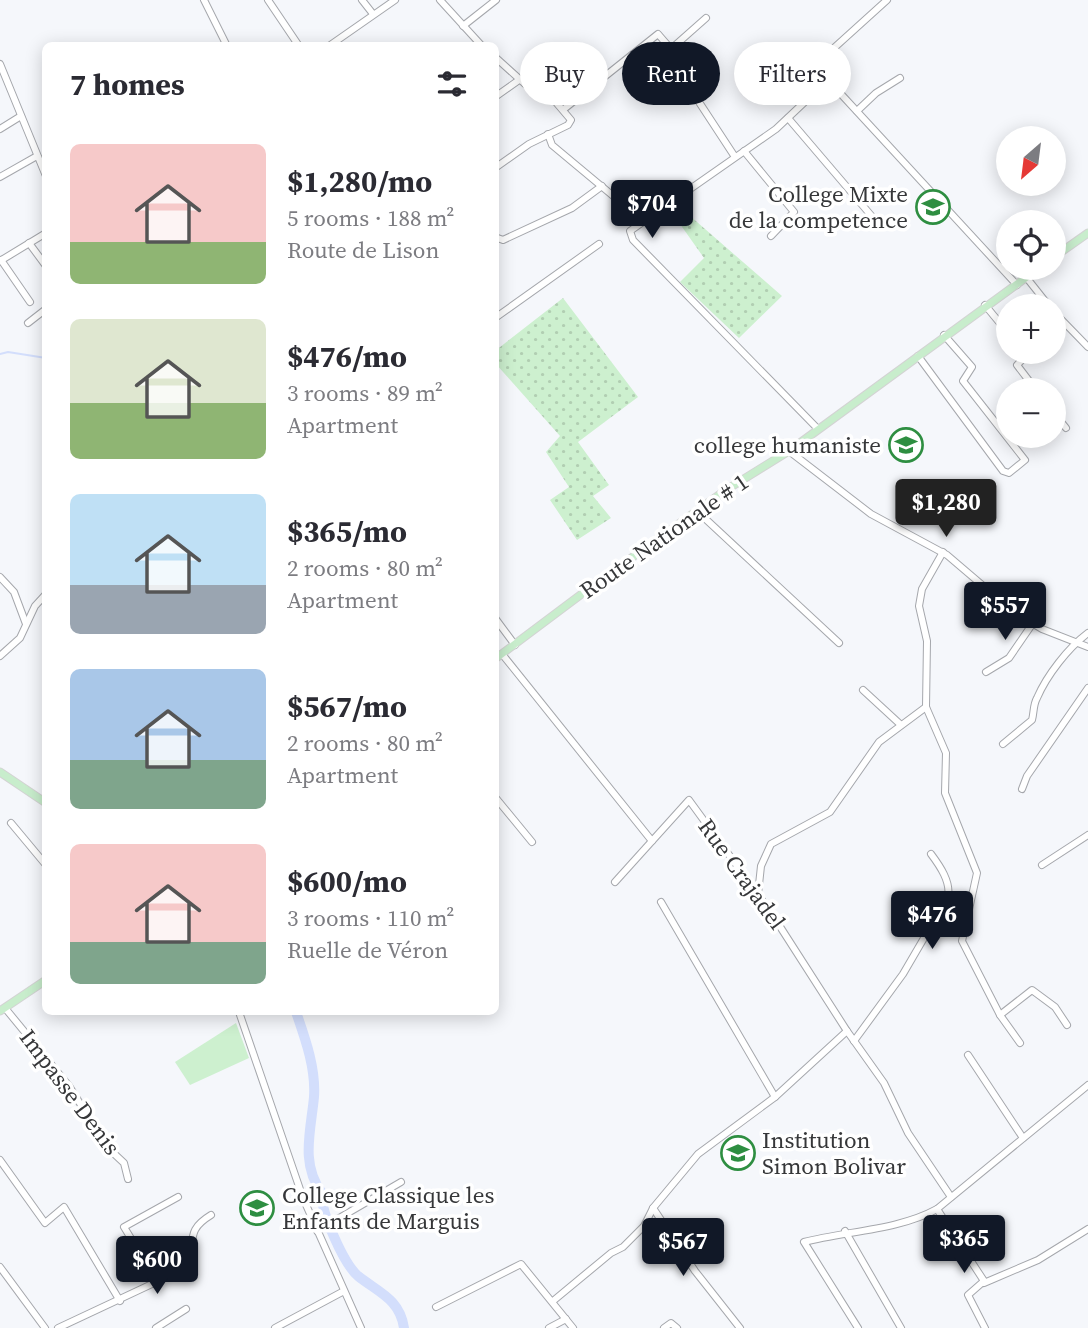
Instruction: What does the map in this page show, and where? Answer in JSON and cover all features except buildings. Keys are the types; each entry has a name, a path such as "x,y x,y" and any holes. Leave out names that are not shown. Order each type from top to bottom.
{"main road":[{"path":"1066,249 1088,233"},
{"name":"Route Nationale # 1","path":"499,656 697,511 789,451 985,305 1023,280"},
{"path":"0,772 42,800"},
{"path":"2,1008 42,983"}],"street":[{"path":"204,0 226,42"},
{"path":"268,0 296,42"},
{"path":"362,0 373,14"},
{"path":"334,42 395,0"},
{"path":"440,0 478,42"},
{"path":"463,26 496,0"},
{"path":"841,42 887,0"},
{"path":"564,109 657,34 671,49 706,18"},
{"path":"499,61 519,80 564,109 571,122 499,165"},
{"path":"0,64 42,167"},
{"path":"857,111 876,93 900,78"},
{"path":"499,94 519,80"},
{"path":"701,105 735,157"},
{"path":"802,105 744,151 642,220 630,231 632,240 817,428"},
{"path":"851,105 1017,285"},
{"path":"0,129 21,116"},
{"path":"788,118 874,220"},
{"path":"548,134 552,145 642,220"},
{"path":"744,151 793,212 771,236"},
{"path":"0,177 37,156"},
{"path":"499,238 503,240 572,208 602,186"},
{"path":"30,302 1,260 42,235"},
{"path":"29,243 42,260"},
{"path":"499,315 599,244"},
{"path":"1029,280 1040,294"},
{"path":"985,305 996,318"},
{"path":"28,323 42,312"},
{"path":"1066,324 1088,347"},
{"path":"918,356 1003,471 1009,473 1022,464 1025,460 963,381 972,367 944,335"},
{"path":"1018,364 1027,378"},
{"path":"789,451 872,514 943,552 1015,612 1033,623 1088,647"},
{"path":"697,511 839,643"},
{"path":"943,552 920,595 927,640 926,707 946,753 945,793 977,873 962,941 1000,1015 1020,1043"},
{"path":"0,577 14,592 26,624"},
{"path":"0,656 20,638 42,600"},
{"path":"499,623 515,645"},
{"path":"986,672 1009,658 1033,623"},
{"path":"1003,744 1032,720 1037,697 1076,642 1088,633"},
{"path":"499,658 652,841 615,882"},
{"path":"1022,789 1027,776 1088,688"},
{"path":"863,690 901,725"},
{"path":"758,894 761,866 771,844 782,835 822,818 836,805 867,755 926,707"},
{"name":"Rue Crajadel","path":"652,841 689,800 758,894 884,1083 908,1133 951,1197"},
{"path":"499,802 532,842"},
{"path":"11,823 42,860"},
{"path":"1042,865 1088,835"},
{"path":"854,1041 903,974 948,897 949,891 942,870 931,854"},
{"path":"662,902 775,1097"},
{"path":"1000,1015 1032,990 1040,993 1055,1007 1067,1025"},
{"name":"Impasse Denis","path":"2,1008 69,1086 108,1148 124,1163 128,1179"},
{"path":"240,1015 303,1198 361,1328"},
{"path":"553,1301 611,1252 623,1247 644,1226 653,1208 698,1154 775,1097 847,1031"},
{"path":"968,1055 1023,1138"},
{"path":"858,1328 804,1242 845,1231 917,1220 937,1209 1088,1085"},
{"path":"0,1160 45,1223 64,1207 120,1301"},
{"path":"317,1231 401,1182"},
{"path":"157,1281 124,1227 178,1197"},
{"path":"653,1208 695,1271 740,1328"},
{"path":"937,1209 984,1283"},
{"path":"58,1328 186,1268 193,1254 191,1232 196,1224 211,1215"},
{"path":"985,1328 968,1295 984,1283 1038,1260 1088,1229"},
{"path":"845,1231 901,1328"},
{"path":"436,1307 521,1264 573,1328"},
{"path":"0,1267 45,1328"},
{"path":"275,1328 344,1291"},
{"path":"156,1328 186,1308"},
{"path":"549,1328 566,1319"},
{"path":"664,1328 671,1323 677,1328"}],"green space":[{"path":"674,202 782,296 739,338 680,282 704,258 668,207"},
{"path":"563,298 638,397 578,442 609,485 593,496 611,518 577,540 550,500 569,487 546,452 560,436 499,367 499,348"},
{"path":"236,1023 249,1058 190,1085 175,1062"}],"waterway":[{"path":"0,354 8,352 42,357"},
{"path":"297,1015 313,1075 309,1159 315,1182 322,1193 329,1224 352,1270 393,1303 402,1318 404,1328"}],"place":[{"name":"College Mixte de la competence","path":"933,207"},
{"name":"college humaniste","path":"906,445"},
{"name":"Institution Simon Bolivar","path":"738,1153"},
{"name":"College Classique les Enfants de Marguis","path":"257,1208"}]}
